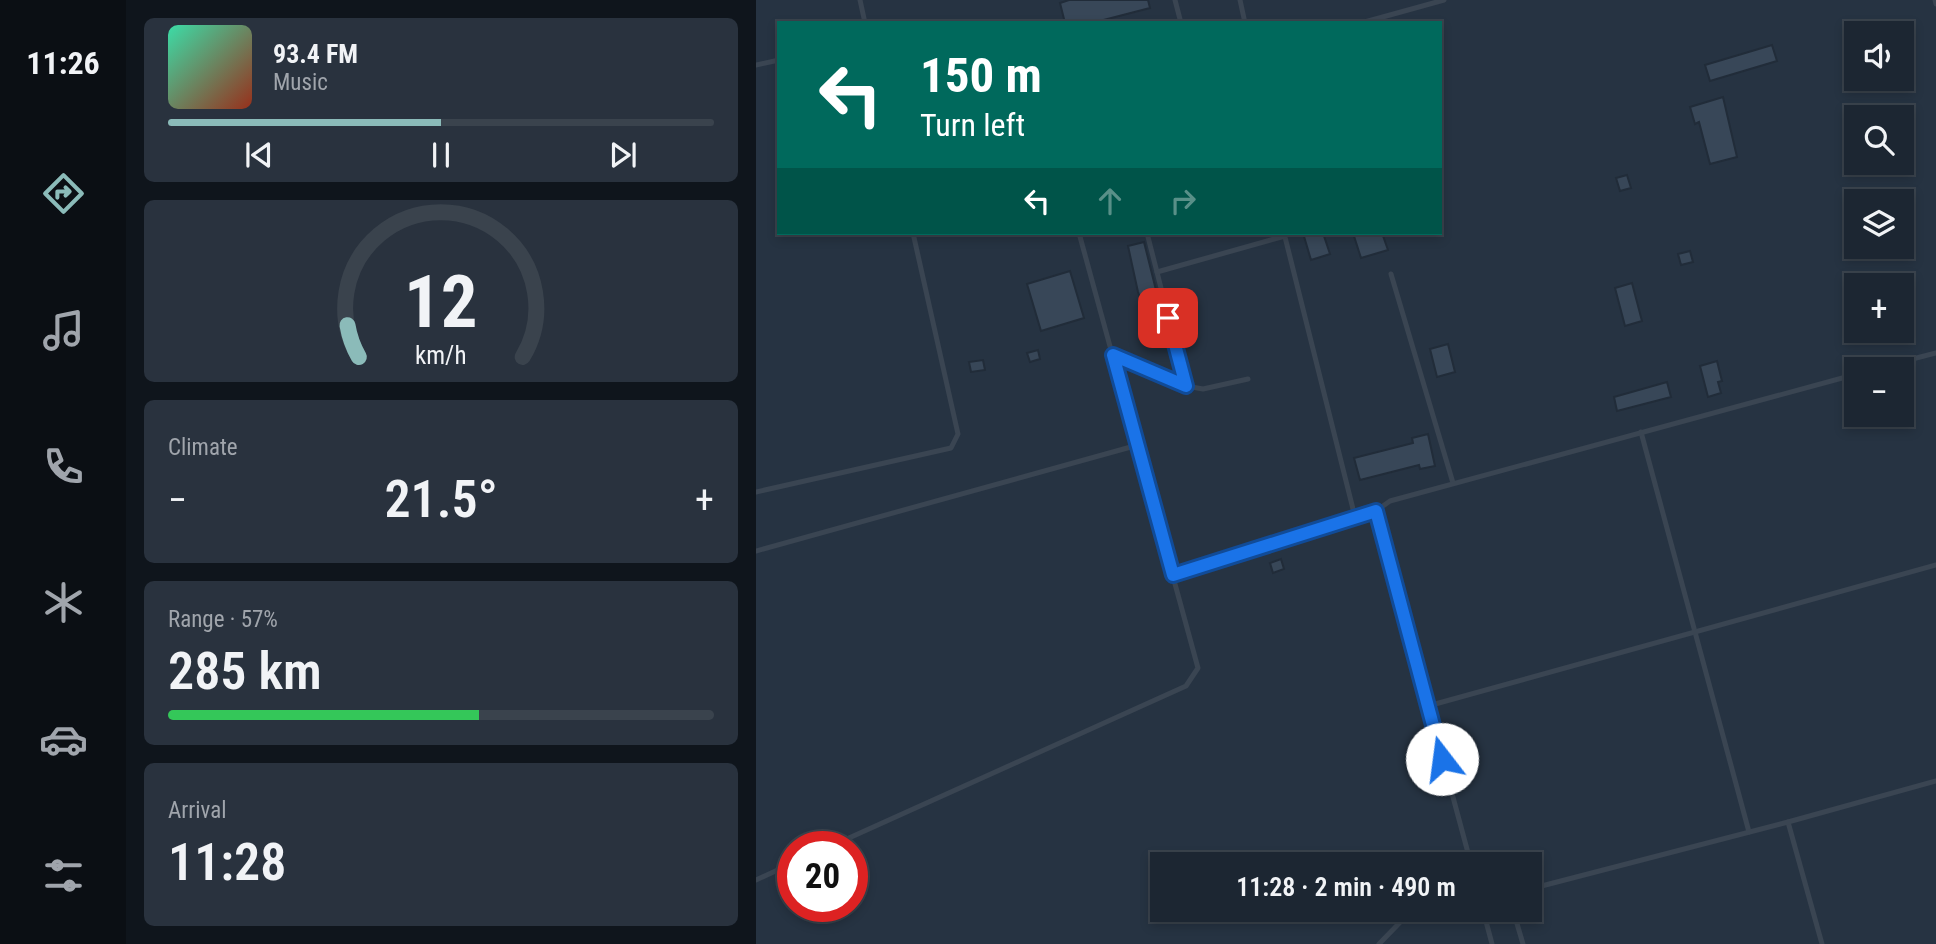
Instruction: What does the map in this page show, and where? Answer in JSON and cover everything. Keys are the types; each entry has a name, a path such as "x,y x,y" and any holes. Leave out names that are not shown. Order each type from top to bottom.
{"lane":[{"path":"860,0 865,21"},
{"path":"1175,0 1180,21"},
{"path":"1240,0 1245,21"},
{"path":"1406,0 1408,9"},
{"path":"1368,21 1444,0"},
{"path":"756,65 777,60"},
{"path":"756,492 951,448 958,434 913,235"},
{"path":"864,831 1186,686 1198,668 1080,235"},
{"path":"1148,235 1186,386"},
{"path":"1157,272 1285,235 1355,517"},
{"path":"1391,274 1453,483"},
{"path":"1914,359 1936,353"},
{"path":"1113,355 1186,386 1203,389 1248,379"},
{"path":"1173,575 1376,511 1390,501 1844,377"},
{"path":"1641,432 1749,832"},
{"path":"756,551 1138,445"},
{"path":"1376,511 1468,852"},
{"path":"1428,706 1936,565"},
{"path":"1542,886 1936,781"},
{"path":"1788,822 1822,944"},
{"path":"756,880 777,870"},
{"path":"1379,944 1400,922"},
{"path":"1486,922 1492,944"},
{"path":"1516,922 1522,944"}],"building":[{"path":"1069,0 1148,0 1150,8 1100,21 1064,21 1060,3"},
{"path":"1772,45 1777,61 1710,81 1705,65"},
{"path":"1723,97 1737,157 1710,164 1699,122 1695,124 1690,107"},
{"path":"1627,175 1631,188 1620,191 1616,178"},
{"path":"1304,235 1324,235 1330,254 1311,260"},
{"path":"1354,235 1383,235 1388,250 1361,258"},
{"path":"1144,242 1162,314 1159,314 1162,322 1150,326 1138,292 1128,246"},
{"path":"1690,251 1693,262 1681,265 1678,254"},
{"path":"1070,271 1084,318 1041,331 1027,284"},
{"path":"1632,283 1642,321 1625,326 1615,288"},
{"path":"1448,344 1455,372 1437,377 1430,349"},
{"path":"1038,350 1040,359 1030,362 1027,353"},
{"path":"983,360 985,370 971,372 969,362"},
{"path":"1717,361 1722,381 1718,382 1721,393 1708,397 1700,366"},
{"path":"1667,382 1671,397 1617,411 1614,397"},
{"path":"1428,434 1435,466 1420,469 1419,465 1360,480 1354,458 1413,443 1412,438"},
{"path":"1281,559 1284,569 1273,573 1270,563"}],"route":[{"path":"1168,318 1186,386 1113,355 1173,575 1376,511 1442,759"}]}
